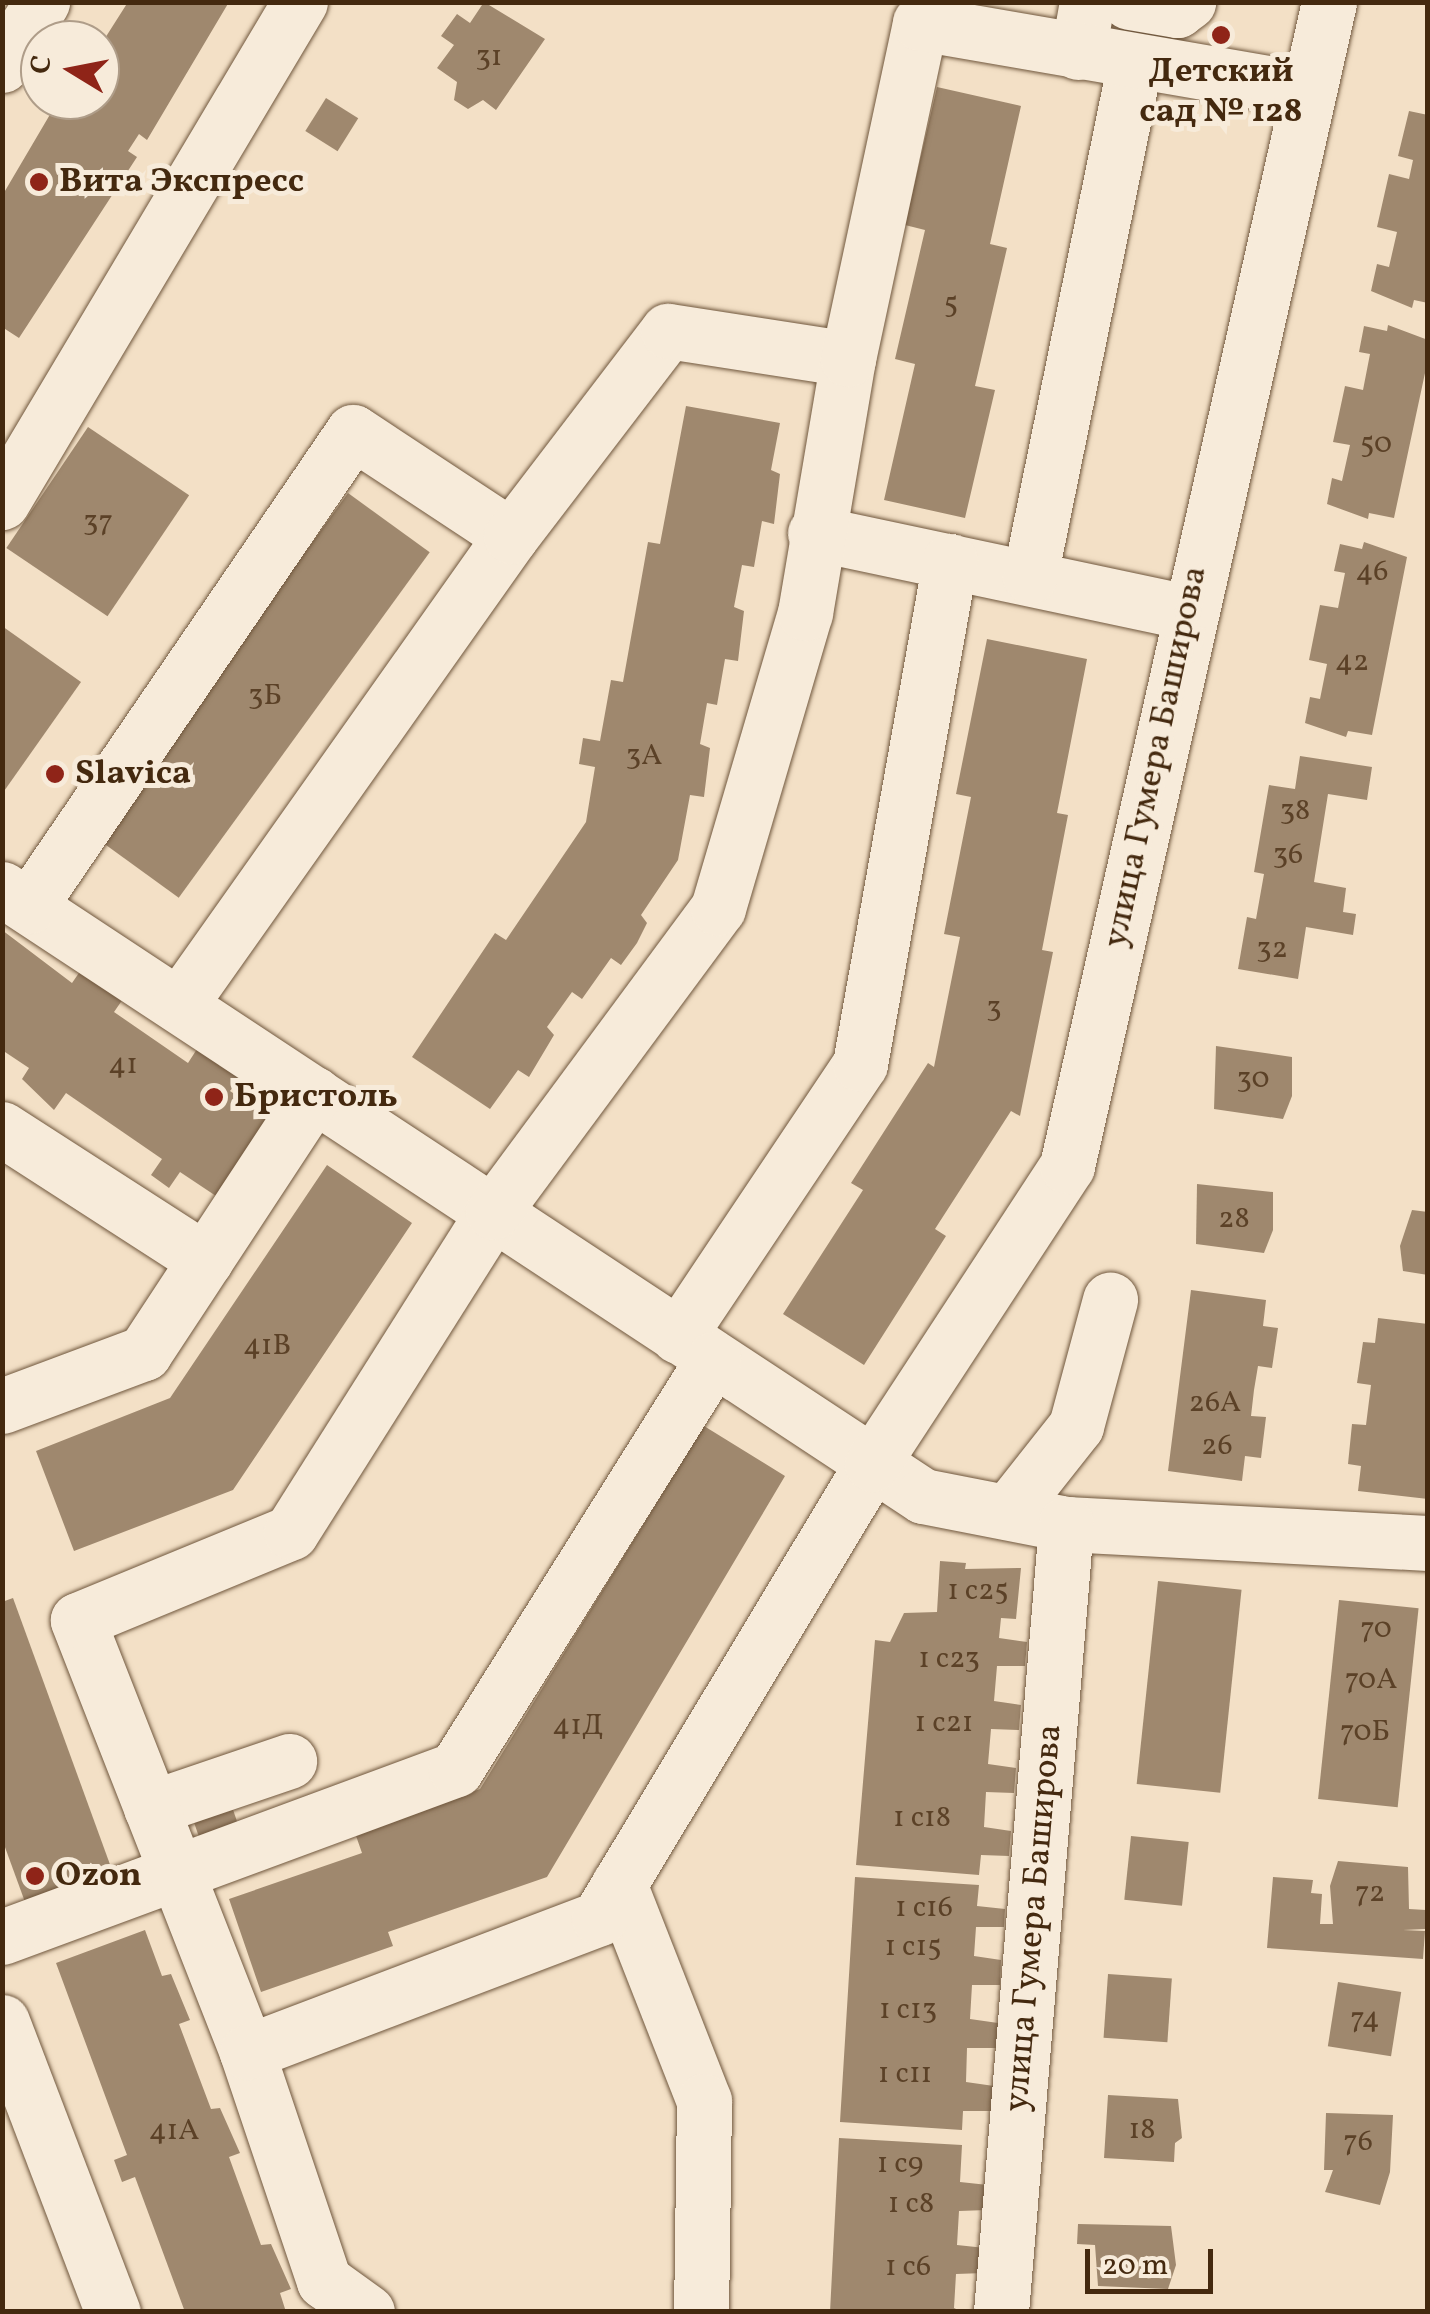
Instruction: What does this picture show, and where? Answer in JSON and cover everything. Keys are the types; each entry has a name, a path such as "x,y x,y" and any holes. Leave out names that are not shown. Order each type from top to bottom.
{"street":[{"path":"2,65 42,2"},
{"path":"2,502 300,2"},
{"path":"1129,2 1177,10 1188,2"},
{"name":"улица Гумера Баширова","path":"247,2052 599,1918 872,1464 1066,1166 1187,612 1328,2"},
{"path":"367,2312 324,2280 247,2052 78,1620 291,1532 492,1212 718,908 805,613 814,533 920,23 1082,27 1135,62 1306,90"},
{"path":"1030,576 1135,62"},
{"path":"178,1005 511,536 668,331 848,359"},
{"path":"511,536 353,432 16,898 923,1496 1066,1524 1428,1544"},
{"path":"814,533 1187,612"},
{"path":"2,1937 178,1876 456,1769 860,1064 950,561"},
{"path":"2,1406 144,1353 314,1094"},
{"path":"2,1129 205,1260"},
{"path":"1008,1512 1076,1426 1110,1300"},
{"name":"улица Гумера Баширова","path":"1001,2312 1066,1524"},
{"path":"151,1808 290,1761"},
{"path":"619,1884 704,2101 701,2312"},
{"path":"2,2022 113,2312"}],"building":[{"path":"128,2 229,2 147,140 139,134 128,151 137,157 19,338 2,327 2,196 47,120 120,120 120,20 117,20"},
{"path":"484,2 545,39 496,110 483,100 468,109 454,100 457,82 437,68 454,45 441,36 457,14 470,23"},
{"path":"937,87 1021,106 990,244 1007,248 975,386 995,390 965,518 884,500 915,364 895,359 925,230 905,225"},
{"path":"326,98 358,118 338,151 305,131"},
{"path":"1409,111 1428,115 1428,303 1414,300 1412,308 1371,291 1377,264 1389,267 1397,232 1377,227 1389,174 1409,179 1413,160 1398,156"},
{"path":"1388,325 1428,340 1428,359 1394,518 1369,513 1368,519 1327,504 1332,478 1342,481 1350,445 1333,442 1345,386 1363,390 1370,354 1359,352 1364,326 1387,331"},
{"path":"686,406 780,423 771,470 780,474 774,524 762,521 754,567 742,565 734,607 744,611 738,661 725,659 717,705 707,703 700,744 710,748 704,797 690,795 678,860 641,915 647,923 637,943 621,965 611,958 582,999 572,992 547,1027 554,1035 529,1077 518,1070 490,1109 412,1057 495,933 506,940 586,822 595,767 579,764 583,738 600,741 611,680 623,682 648,542 660,544"},
{"path":"88,427 189,495 108,616 6,548"},
{"path":"348,493 430,552 179,898 97,838"},
{"path":"1364,542 1407,557 1372,735 1348,731 1346,737 1305,723 1310,697 1320,699 1327,664 1309,660 1320,605 1338,608 1345,573 1334,571 1340,544 1362,549"},
{"path":"2,626 81,682 2,794"},
{"path":"987,639 1087,659 1057,813 1068,815 1042,950 1053,952 1020,1116 1011,1111 935,1229 946,1236 864,1365 783,1314 863,1190 851,1183 928,1063 934,1067 960,937 944,934 971,797 956,794"},
{"path":"1300,756 1372,767 1367,800 1328,794 1314,882 1346,888 1343,912 1356,914 1353,935 1306,927 1298,979 1238,969 1247,917 1256,919 1264,874 1254,872 1269,785 1295,789"},
{"path":"2,930 72,983 81,970 123,999 114,1012 188,1063 197,1049 240,1078 230,1091 270,1118 216,1196 180,1172 169,1188 151,1175 162,1159 66,1093 54,1110 22,1079 29,1068 2,1050"},
{"path":"1216,1046 1292,1057 1292,1096 1283,1119 1214,1109"},
{"path":"327,1165 412,1223 233,1490 74,1551 36,1451 170,1398"},
{"path":"1197,1184 1273,1192 1273,1230 1264,1253 1196,1244"},
{"path":"1412,1210 1428,1212 1428,1275 1403,1271 1400,1246"},
{"path":"1191,1290 1266,1300 1263,1326 1278,1328 1272,1368 1258,1366 1254,1390 1251,1416 1266,1417 1261,1458 1245,1456 1242,1481 1168,1471"},
{"path":"1378,1318 1428,1324 1428,1499 1358,1491 1361,1466 1348,1464 1352,1424 1366,1425 1371,1385 1357,1383 1363,1342 1375,1343"},
{"path":"704,1426 785,1476 547,1877 388,1932 393,1946 261,1992 229,1899 362,1853 355,1833 480,1789"},
{"path":"940,1561 966,1563 965,1569 1021,1568 1016,1619 1001,1618 999,1638 1027,1642 1025,1666 997,1666 994,1701 1021,1705 1019,1730 991,1729 988,1764 1016,1768 1014,1793 986,1792 984,1827 1011,1831 1009,1856 981,1855 979,1875 856,1865 875,1640 890,1642 904,1613 937,1612"},
{"path":"1158,1581 1242,1590 1220,1793 1137,1784"},
{"path":"13,1598 112,1870 25,1902 2,1839 2,1602"},
{"path":"1339,1600 1419,1608 1398,1807 1318,1799"},
{"path":"230,1801 240,1830 201,1844 191,1814"},
{"path":"1131,1836 1189,1842 1182,1906 1124,1900"},
{"path":"1338,1861 1408,1867 1409,1909 1426,1910 1425,1929 1403,1930 1425,1931 1423,1959 1267,1948 1273,1877 1313,1880 1311,1893 1322,1894 1320,1924 1333,1924 1330,1886"},
{"path":"855,1877 979,1885 977,1906 1005,1909 1004,1927 976,1927 974,1956 1001,1960 1000,1985 972,1985 970,2019 998,2023 996,2048 967,2048 966,2082 994,2086 991,2111 963,2111 962,2130 840,2122"},
{"path":"145,1930 162,1976 171,1974 190,2020 179,2024 211,2109 220,2108 240,2153 229,2157 261,2245 271,2244 291,2289 280,2293 286,2312 185,2312 135,2177 122,2182 114,2160 127,2155 56,1963"},
{"path":"1108,1974 1172,1978 1167,2042 1104,2038"},
{"path":"1338,1982 1401,1992 1391,2056 1328,2046"},
{"path":"1108,2095 1178,2099 1182,2138 1175,2143 1174,2162 1104,2158"},
{"path":"1326,2113 1393,2115 1390,2172 1380,2205 1325,2192 1333,2170 1324,2170"},
{"path":"839,2138 962,2145 960,2182 988,2185 987,2210 959,2211 957,2245 985,2248 984,2273 956,2274 954,2308 962,2312 830,2312"},
{"path":"1078,2224 1171,2226 1176,2265 1168,2289 1098,2286 1095,2245 1077,2244"}],"place":[{"name":"Детский сад № 128","path":"1221,35"},
{"name":"Вита Экспресс","path":"39,182"},
{"name":"Slavica","path":"55,774"},
{"name":"Бристоль","path":"214,1097"},
{"name":"Ozon","path":"35,1876"}]}
